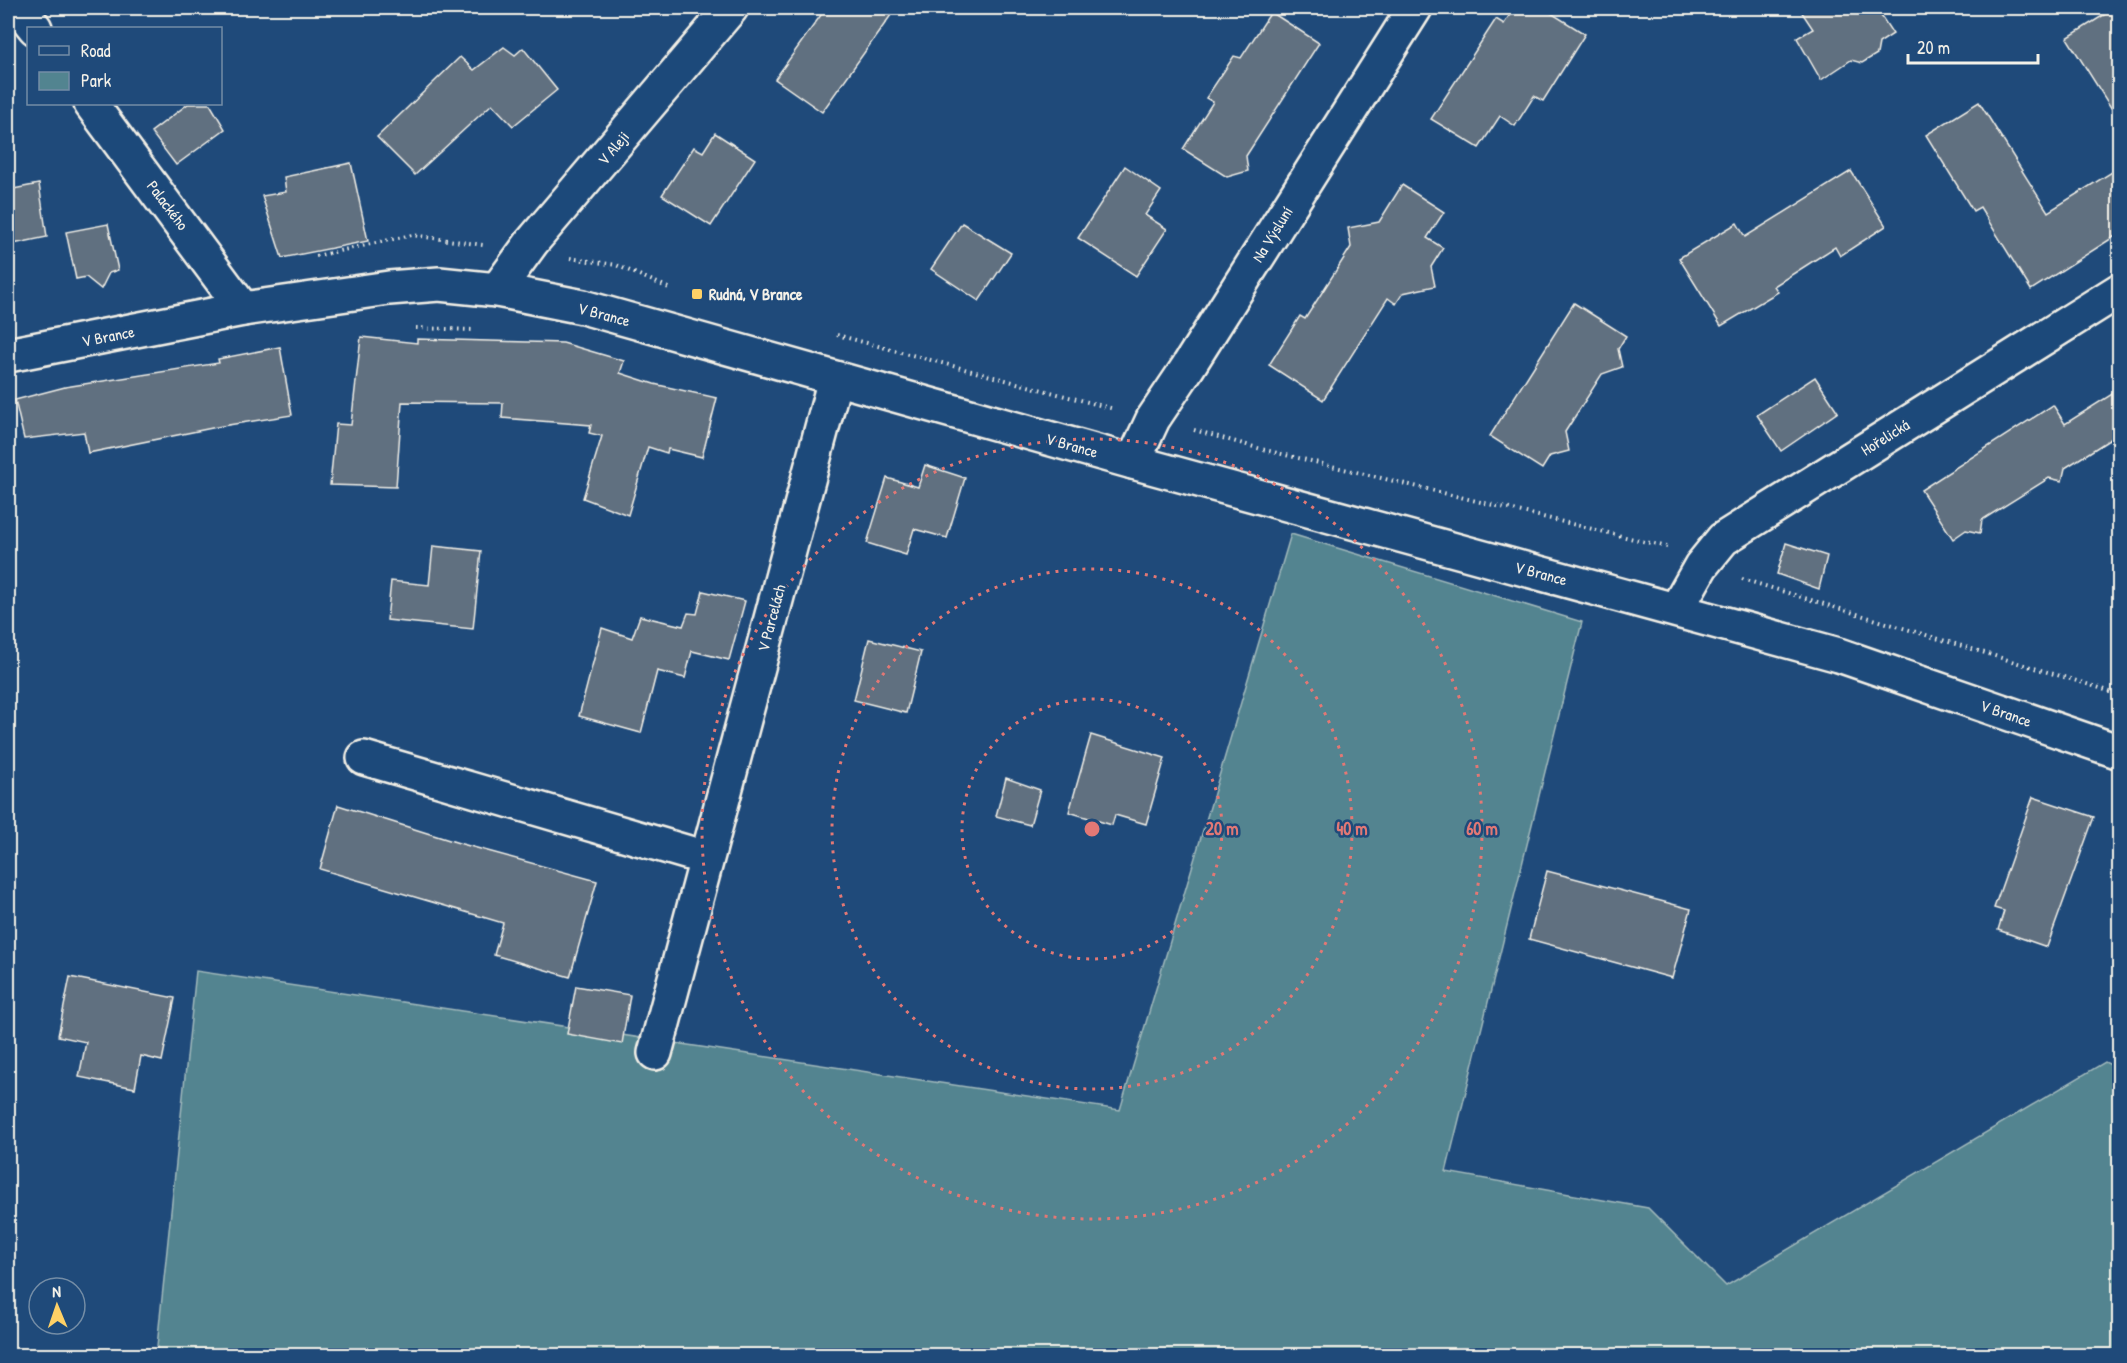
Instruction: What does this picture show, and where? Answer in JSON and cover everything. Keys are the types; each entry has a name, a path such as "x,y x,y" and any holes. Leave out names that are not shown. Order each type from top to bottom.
{"street":[{"path":"19,8 33,27"},
{"name":"V Aleji","path":"497,290 532,242 731,8"},
{"name":"Na Výsluní","path":"1133,462 1153,419 1193,360 1415,8"},
{"name":"Palackého","path":"92,105 243,309"},
{"name":"V Brance","path":"8,355 243,309 389,288 439,284 497,290 583,307 1133,462 1839,655 2120,752"},
{"name":"Hořelická","path":"1676,610 1701,566 1723,539 2120,290"},
{"name":"V Parcelách","path":"655,1053 835,379"},
{"path":"364,758 706,858"}],"path":[{"path":"414,328 485,330"},
{"path":"1701,566 2120,696"}],"green space":[{"path":"1291,534 1582,622 1446,1172 1648,1208 1726,1286 2105,1062 2119,1069 2119,1355 156,1356 196,971 1120,1110"}],"building":[{"path":"826,8 896,8 822,112 775,79"},
{"path":"1514,8 1543,8 1585,34 1543,101 1534,96 1515,126 1500,116 1479,148 1431,119 1496,19 1504,24"},
{"path":"1799,8 1876,8 1893,34 1879,43 1877,54 1862,63 1851,60 1821,80 1797,38 1813,29"},
{"path":"2115,8 2120,8 2120,122 2067,38"},
{"path":"1271,12 1319,43 1246,156 1248,171 1227,177 1183,149 1213,102 1206,98 1234,56 1241,58"},
{"path":"504,47 515,55 523,48 557,90 513,126 492,104 415,175 377,137 460,57 474,70"},
{"path":"1979,102 2048,212 2120,167 2120,233 2031,290 1980,207 1973,211 1926,135"},
{"path":"187,105 211,105 225,129 176,165 151,132"},
{"path":"715,133 755,159 711,226 662,195 694,147 703,152"},
{"path":"351,163 368,241 282,258 262,196 286,192 284,177"},
{"path":"1125,166 1161,191 1145,215 1167,229 1136,276 1078,238"},
{"path":"1851,171 1886,226 1840,256 1835,247 1774,286 1778,292 1721,326 1679,258 1737,223 1745,237"},
{"path":"39,184 47,237 8,245 8,190"},
{"path":"1402,185 1444,212 1427,238 1443,248 1431,267 1435,286 1403,293 1396,304 1388,298 1323,400 1269,365 1300,316 1305,319 1351,247 1348,228 1379,222"},
{"path":"962,223 1011,253 979,301 931,269"},
{"path":"108,224 118,270 109,273 101,289 86,277 76,279 66,232"},
{"path":"1574,303 1626,336 1618,349 1622,367 1602,374 1565,432 1569,451 1550,456 1542,469 1490,436"},
{"path":"361,337 417,343 417,339 563,343 624,361 620,373 654,384 717,398 702,457 668,449 667,453 648,447 628,515 583,498 602,436 589,433 591,425 502,418 503,403 402,402 396,487 330,485 336,424 351,425"},
{"path":"280,347 292,415 222,426 88,453 84,432 24,439 15,400 65,387 219,363 218,359"},
{"path":"1815,377 1838,412 1781,451 1757,415"},
{"path":"2120,389 2120,433 2065,468 2062,481 2049,478 1982,520 1980,533 1966,530 1953,539 1921,490 2053,405 2065,424"},
{"path":"925,465 965,478 947,538 914,529 906,555 867,543 887,478 918,487"},
{"path":"1786,543 1827,556 1819,589 1777,574"},
{"path":"433,546 481,551 473,629 387,620 391,581 429,585"},
{"path":"703,591 745,601 729,660 692,651 685,678 657,671 641,733 579,716 602,628 632,638 640,616 683,626 688,613 697,614"},
{"path":"869,639 921,652 906,713 854,700"},
{"path":"1091,735 1165,758 1146,824 1115,815 1112,825 1069,812"},
{"path":"1006,778 1040,790 1030,825 996,816"},
{"path":"2033,797 2094,817 2047,947 1998,930 2004,911 1994,908"},
{"path":"338,805 462,844 597,881 570,977 494,955 503,923 320,869"},
{"path":"1547,871 1691,909 1672,978 1529,939"},
{"path":"70,977 175,998 162,1061 141,1056 135,1088 79,1077 86,1042 58,1036"},
{"path":"576,986 630,995 622,1044 567,1034"}],"place":[{"name":"Rudná, V Brance","path":"697,294"}]}
